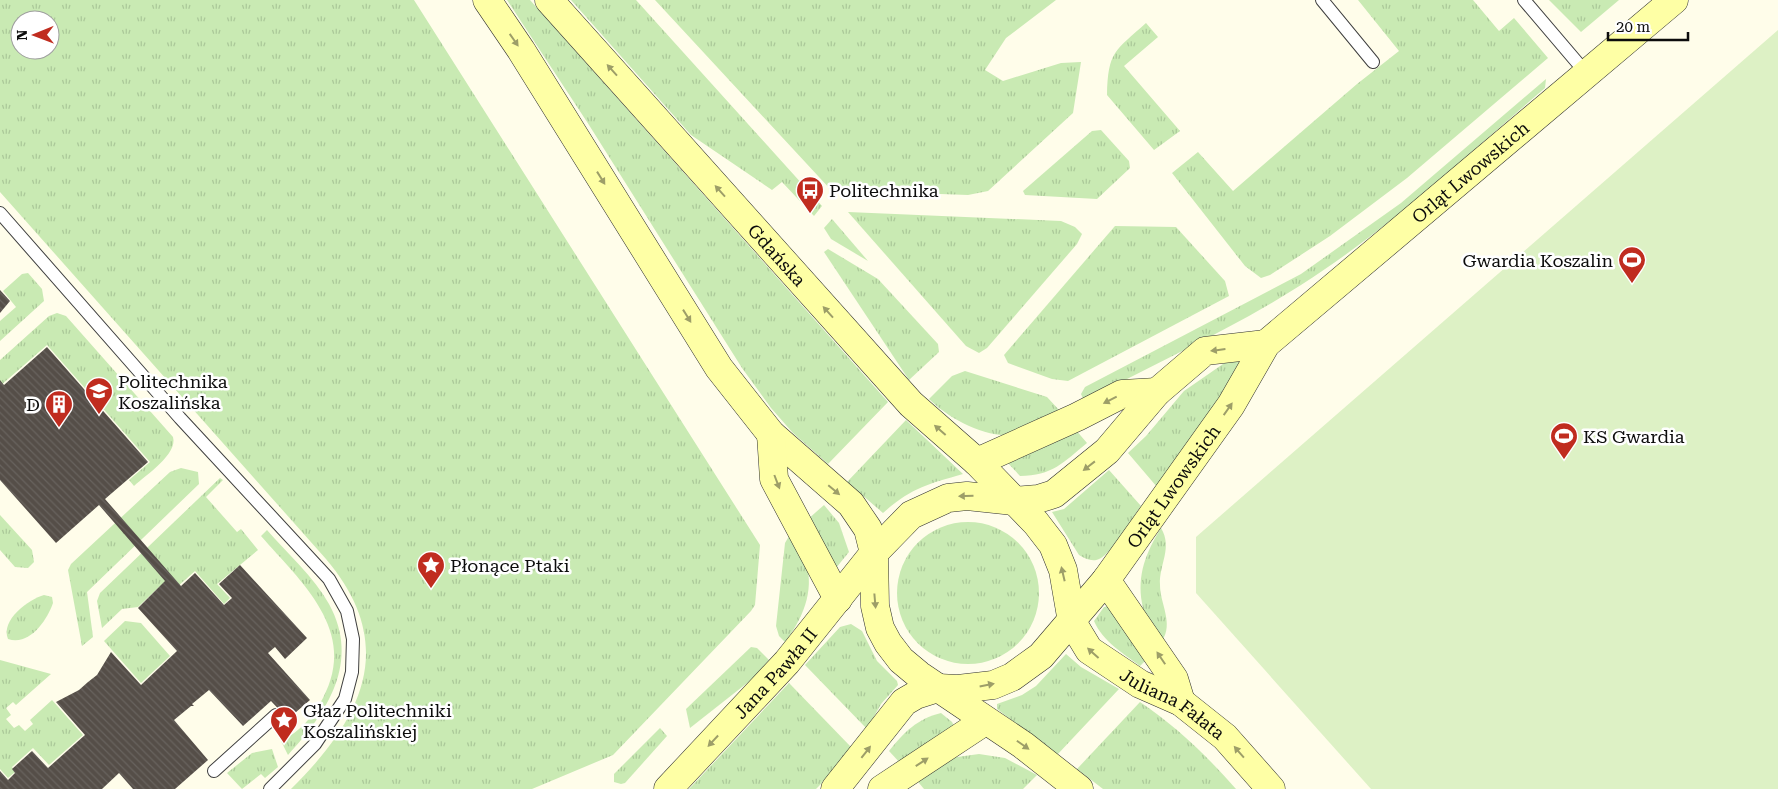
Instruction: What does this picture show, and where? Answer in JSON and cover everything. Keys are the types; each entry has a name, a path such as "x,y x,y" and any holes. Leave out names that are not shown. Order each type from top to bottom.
{"main road":[{"path":"487,0 530,64 719,368 771,434 851,504 868,529 874,553 875,606 880,628 888,643 901,660 985,721 1023,745 1079,789"},
{"name":"Gdańska","path":"549,0 911,404 977,462 1036,523 1052,545 1063,570 1072,622"},
{"name":"Orląt Lwowskich","path":"938,688 977,687 1012,677 1041,656 1106,580 1231,404 1266,344 1674,0"},
{"path":"1014,501 1038,499 1054,494 1108,451 1157,392 1205,351 1266,344"},
{"path":"977,462 1068,421 1122,394 1157,392"},
{"path":"771,434 774,479 838,599"},
{"name":"Jana Pawła II","path":"668,789 787,662 874,553 911,515 930,504 948,498 967,496 1014,501"},
{"path":"1106,580 1174,678 1181,702"},
{"name":"Juliana Fałata","path":"1072,622 1079,637 1099,658 1140,684 1181,702 1226,737 1271,789"},
{"path":"835,789 904,702 916,695 938,688"},
{"path":"882,789 985,721"}],"lane":[{"path":"1322,0 1373,62"},
{"path":"1524,0 1587,74"},
{"path":"0,213 180,418 329,579 347,611 353,639 352,672 345,699 315,744 270,789"},
{"path":"214,772 276,715"}],"green space":[{"path":"0,0 414,0 760,545 755,605 751,611 613,755 532,789 291,789 316,762 337,735 353,708 363,680 366,651 361,621 348,591 326,559 0,192"},
{"path":"507,0 530,0 888,402 828,464 793,433 771,408 742,368 589,125"},
{"path":"571,0 636,0 822,206 814,216 782,182 772,190 691,135"},
{"path":"655,0 1056,0 1006,38 985,70 1003,81 1061,63 1081,62 1073,113 988,191 968,195 831,190"},
{"path":"1358,0 1473,0 1499,31 1514,18 1548,58 1407,178 1330,236 1270,275 1261,278 1245,266 1172,173 1198,152 1233,191 1357,84 1399,51"},
{"path":"1549,0 1619,0 1581,32"},
{"path":"1146,23 1158,37 1124,66 1180,131 1154,150 1107,95 1109,69 1115,53 1120,46"},
{"name":"Gwardia Koszalin","path":"1778,30 1778,789 1371,789 1196,593 1196,537"},
{"path":"1546,79 1545,88 1396,216 1334,263 1248,316 1084,401 1081,394 1085,387 1301,274 1401,203"},
{"path":"1101,130 1129,161 1130,168 1097,199 1025,195 1023,191 1092,131"},
{"path":"848,212 1061,221 1075,227 1082,234 1077,244 987,348 979,353 966,346"},
{"path":"832,219 868,261 831,239 824,228"},
{"path":"1115,226 1176,227 1225,281 1229,296 1068,381 1052,379 1008,363 1004,355"},
{"path":"828,249 878,279 938,344 939,352 909,380 824,252"},
{"path":"28,273 42,289 44,301 0,341 0,321 16,307 3,291 22,274"},
{"path":"57,313 66,316 173,437 171,450 166,457 134,486 129,480 150,462 47,345 0,386 0,360 49,316"},
{"path":"1236,355 1243,363 1157,487 1128,453 1146,436 1184,391"},
{"path":"965,371 1047,397 1060,411 1033,428 1011,435 999,435 973,427 948,414 929,399 952,376"},
{"path":"906,420 963,474 911,492 883,513 847,482"},
{"path":"1075,429 1087,443 1064,462 1049,471 1041,474 1020,476 1006,461"},
{"path":"181,468 198,472 199,484 87,592 93,637 82,646 68,570 71,564 170,472"},
{"path":"1109,470 1141,506 1105,555 1095,560 1090,560 1079,555 1052,512 1064,509"},
{"path":"220,478 223,480 206,497 237,532 241,529 258,550 217,584 230,598 224,604 195,571 167,596 159,587 138,607 122,609 102,628 97,601 100,593"},
{"path":"824,505 839,523 849,552 836,568 807,520"},
{"path":"0,515 32,550 34,562 28,568 15,567 0,550"},
{"path":"968,522 982,523 995,527 1018,543 1034,566 1038,579 1038,607 1034,620 1018,643 995,659 982,663 968,664 954,663 941,659 918,643 902,620 898,607 897,593 898,579 902,566 918,543 941,527 954,523"},
{"path":"1161,528 1166,542 1166,549 1160,585 1167,620 1167,627 1162,641 1145,616 1141,593 1144,564"},
{"path":"267,530 323,594 338,625 342,646 335,686 327,704 288,755 281,741 300,728 319,705 332,674 334,651 330,629 321,609 293,571 261,536"},
{"path":"792,531 805,559 809,584 808,594 801,615 785,642 779,636 776,626 785,543"},
{"path":"44,595 52,597 53,603 42,624 23,639 8,639 8,625 17,611"},
{"path":"1109,606 1149,657 1140,666 1108,641 1094,621 1104,607"},
{"path":"125,621 141,623 170,656 141,683 104,641"},
{"path":"851,624 862,631 877,661 897,681 898,685 881,704 867,729 805,665 840,627"},
{"path":"751,647 757,648 769,660 756,676 690,728 686,709"},
{"path":"1066,654 1081,667 1119,689 1057,755 997,709 997,704 1022,695 1036,686"},
{"path":"0,660 51,674 16,705 13,702 6,708 11,715 6,719 14,728 19,725 25,731 33,724 30,720 52,700 83,735 49,765 33,748 12,767 15,772 8,778 0,769"},
{"path":"789,683 852,748 819,786 816,789 689,789"},
{"path":"1140,702 1167,721 1191,742 1236,789 1103,789 1077,769"},
{"path":"941,713 954,726 901,764 889,751 912,727 925,719"},
{"path":"660,728 667,736 625,783 614,782 614,774"},
{"path":"272,749 278,767 265,778 261,774 242,789 227,773 252,753"},
{"path":"979,754 1005,758 1037,775 1023,789 924,789 914,777 950,758"}],"building":[{"path":"0,290 10,301 0,313"},
{"path":"47,347 148,462 105,499 181,586 195,573 224,605 232,598 219,584 240,565 307,638 285,659 275,647 268,653 310,700 288,719 271,701 243,726 209,690 192,704 194,706 191,706 174,720 208,760 175,789 133,789 119,773 102,789 0,789 0,771 8,780 15,773 12,769 32,751 48,768 85,735 56,702 79,690 97,675 111,652 141,685 177,651 138,608 165,581 99,505 56,543 0,480 0,380 4,385"}],"place":[{"name":"Politechnika","path":"810,214"},
{"name":"Gwardia Koszalin","path":"1632,284"},
{"name":"Politechnika Koszalińska","path":"99,415"},
{"name":"D","path":"59,428"},
{"name":"KS Gwardia","path":"1564,460"},
{"name":"Płonące Ptaki","path":"431,589"},
{"name":"Głaz Politechniki Koszalińskiej","path":"284,744"}]}
